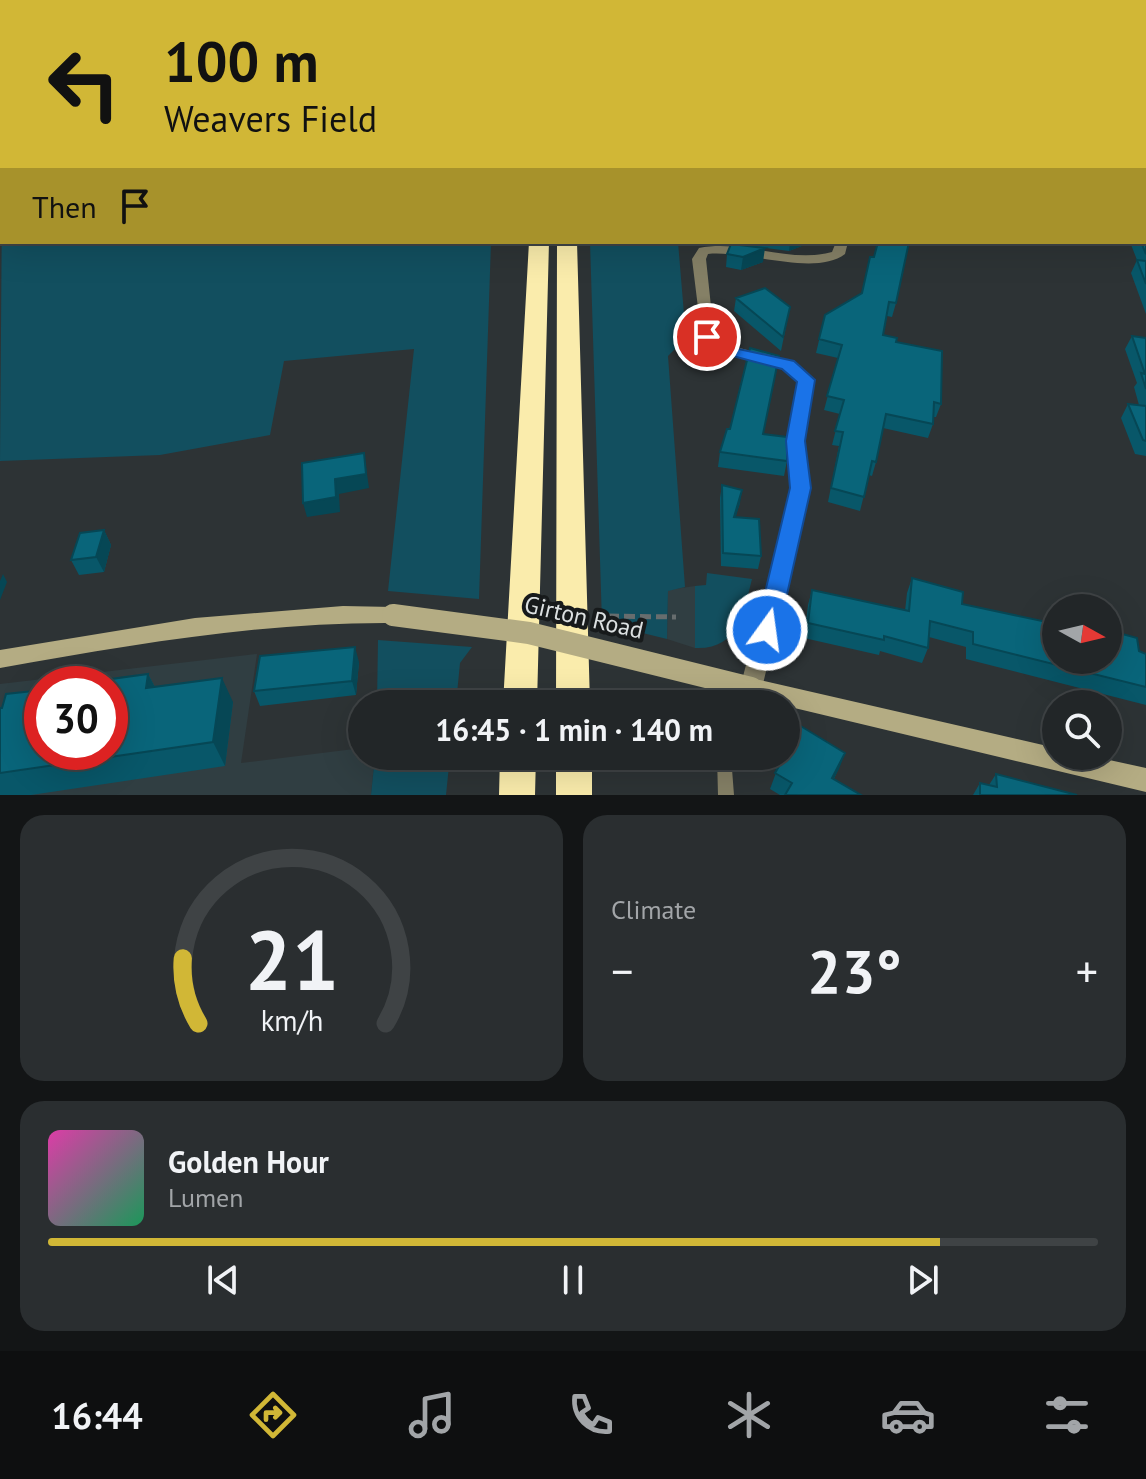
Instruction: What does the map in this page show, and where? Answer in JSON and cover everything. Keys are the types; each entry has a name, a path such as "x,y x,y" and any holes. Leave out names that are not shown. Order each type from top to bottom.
{"highway":[{"path":"521,690 539,244"},
{"path":"567,244 573,690"},
{"path":"517,795 518,770"},
{"path":"574,770 574,795"}],"street":[{"path":"749,690 801,488 796,441 806,380 788,364 729,352 716,347 707,337 699,259 704,251 718,248 758,250 817,261 838,254 841,244"},
{"name":"Girton Road","path":"0,659 191,627 280,617 393,615 455,620 546,634 728,690"},
{"name":"Girton Road","path":"800,707 1146,780"}],"lane":[{"path":"725,770 726,795"}],"path":[{"path":"608,616 676,617"}],"shaded area":[{"path":"2,244 491,244 479,599 388,591 414,349 284,361 270,435 160,455 0,461"},
{"path":"590,244 678,244 686,338 668,356 685,587 668,591 667,639 602,623"},
{"path":"707,573 752,579 741,617 730,636 721,643 695,648 695,586 706,585"},
{"path":"695,586 695,648 667,639 668,590"},
{"path":"378,640 472,647 460,663 457,690 377,690"},
{"path":"257,654 241,763 348,750 348,770 374,770 371,795 0,795 0,684 24,681 24,770 128,770 128,669"},
{"path":"374,770 449,770 446,795 371,795"}],"building":[{"path":"731,244 765,248 743,257 727,254"},
{"path":"877,244 909,244 896,303 889,302 883,335 897,338 896,342 942,351 941,404 934,402 933,424 886,414 876,462 872,461 864,497 831,488 843,432 835,431 844,400 827,396 842,345 819,339 825,315 862,293 870,257 874,257"},
{"path":"1137,260 1146,261 1146,284"},
{"path":"765,288 790,307 783,337 736,298"},
{"path":"1132,336 1146,338 1146,389 1141,373 1145,374"},
{"path":"750,348 779,356 763,434 787,437 787,461 720,452 727,429 730,429"},
{"path":"1128,404 1146,406 1146,441 1143,440"},
{"path":"364,453 366,474 335,479 336,497 303,503 302,463"},
{"path":"722,485 742,490 734,517 759,519 761,556 723,553"},
{"path":"104,530 96,557 71,560 80,533"},
{"path":"912,578 963,592 962,604 1042,621 1042,661 973,644 973,632 930,621 928,648 884,636 884,640 808,623 812,590 909,611"},
{"path":"1122,634 1137,638 1139,651 1146,654 1146,687 1094,674 1122,674"},
{"path":"355,647 352,681 254,691 260,656"},
{"path":"148,674 146,688 222,678 213,742 128,754 128,677"},
{"path":"24,692 24,770 0,773 0,708 6,694"},
{"path":"800,726 845,753 832,778 861,795 785,795 792,783 775,773 777,770 800,770"},
{"path":"996,774 1077,795 980,795 980,783 997,787"}],"route":[{"path":"707,337 716,347 729,352 788,364 806,380 796,441 801,488 767,630"}]}
